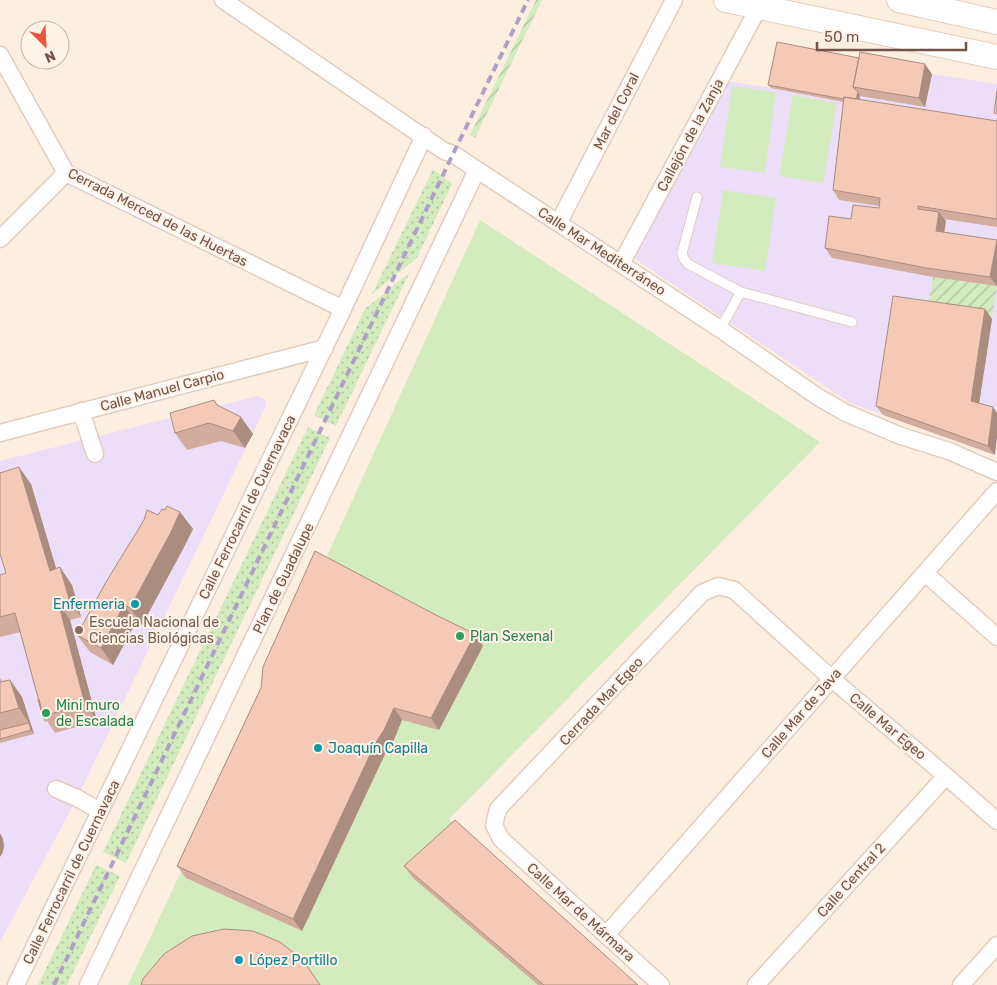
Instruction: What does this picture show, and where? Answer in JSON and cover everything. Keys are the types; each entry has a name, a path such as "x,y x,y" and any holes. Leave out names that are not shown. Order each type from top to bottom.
{"main road":[{"path":"726,0 997,57"},
{"path":"899,0 997,22"}],"street":[{"name":"Calle Mar Mediterráneo","path":"223,0 444,151 453,154 558,222 720,329 818,397 846,413 901,436 949,451 997,472"},
{"name":"Mar del Coral","path":"558,222 674,0"},
{"name":"Callejón de la Zanja","path":"621,264 759,7"},
{"name":"Cerrada Merced de las Huertas","path":"0,55 66,173 343,309"},
{"name":"Calle Ferrocarril de Cuernavaca","path":"16,985 325,348 424,136"},
{"name":"Plan de Guadalupe","path":"88,985 477,170"},
{"path":"0,239 66,173"},
{"name":"Calle Manuel Carpio","path":"0,433 325,348"},
{"path":"81,411 95,454"},
{"name":"Calle Mar de Java","path":"606,935 997,492"},
{"path":"926,573 997,637"},
{"name":"Cerrada Mar Egeo","path":"501,840 494,825 498,809 702,593 718,586 734,590"},
{"name":"Calle Mar Egeo","path":"734,590 832,679 997,821"},
{"name":"Calle Central 2","path":"756,985 946,776"},
{"path":"56,789 100,811"},
{"name":"Calle Mar de Mármara","path":"501,840 661,985"},
{"path":"961,985 997,945"}],"lane":[{"path":"697,197 682,253 688,264 741,292 852,322"},
{"path":"720,329 741,292"}],"shaded area":[{"path":"866,62 997,84 997,437 995,455 850,403 629,255 726,81 858,105"},
{"name":"Escuela Nacional de Ciencias Biológicas","path":"257,396 265,399 266,406 77,798 0,942 0,461"}],"green space":[{"path":"536,0 542,0 475,138 470,135"},
{"path":"732,86 776,92 765,173 720,167"},
{"path":"793,95 837,103 823,183 779,176"},
{"path":"433,169 452,184 417,258 372,294"},
{"path":"723,190 776,198 765,271 712,263"},
{"name":"Plan Sexenal","path":"480,220 820,442 449,819 633,985 128,985 271,679"},
{"path":"410,272 336,426 314,415 365,309"},
{"path":"933,277 997,286 992,319 928,309"},
{"path":"308,427 330,438 126,863 103,852"},
{"path":"96,865 120,876 67,985 38,985"}],"building":[{"path":"777,42 859,58 853,87 858,92 856,99 844,97 843,99 768,85"},
{"path":"860,52 925,64 919,98 853,87"},
{"path":"997,91 997,114 994,113"},
{"path":"844,97 997,121 997,219 918,206 918,209 939,212 936,231 997,240 990,277 926,268 825,248 829,216 851,219 853,205 879,208 880,198 833,190"},
{"path":"893,296 985,309 971,401 993,407 988,446 876,406"},
{"path":"214,400 217,405 241,417 233,431 209,423 175,433 170,413"},
{"path":"19,467 50,571 60,567 69,599 58,602 85,704 43,716 15,613 0,617 0,575 6,573 0,554 0,473"},
{"path":"167,506 180,512 130,608 124,605 101,648 77,635 106,582 144,520 147,510 158,515"},
{"name":"Joaquín Capilla","path":"315,551 475,634 431,718 394,708 376,742 293,919 177,866 261,688 263,667"},
{"path":"10,680 19,708 0,713 0,682"},
{"path":"29,723 31,730 0,739 0,730"},
{"path":"455,820 638,985 544,985 404,866"},
{"name":"López Portillo","path":"224,929 253,931 280,942 303,960 320,985 141,985 143,979 164,954 192,936"}],"railway":[{"path":"54,985 528,0"}],"place":[{"name":"Enfermeria","path":"135,604"},
{"name":"Escuela Nacional de Ciencias Biológicas","path":"79,630"},
{"name":"Plan Sexenal","path":"460,636"},
{"name":"Mini muro de Escalada","path":"46,713"},
{"name":"Joaquín Capilla","path":"318,748"},
{"name":"López Portillo","path":"239,960"}]}
